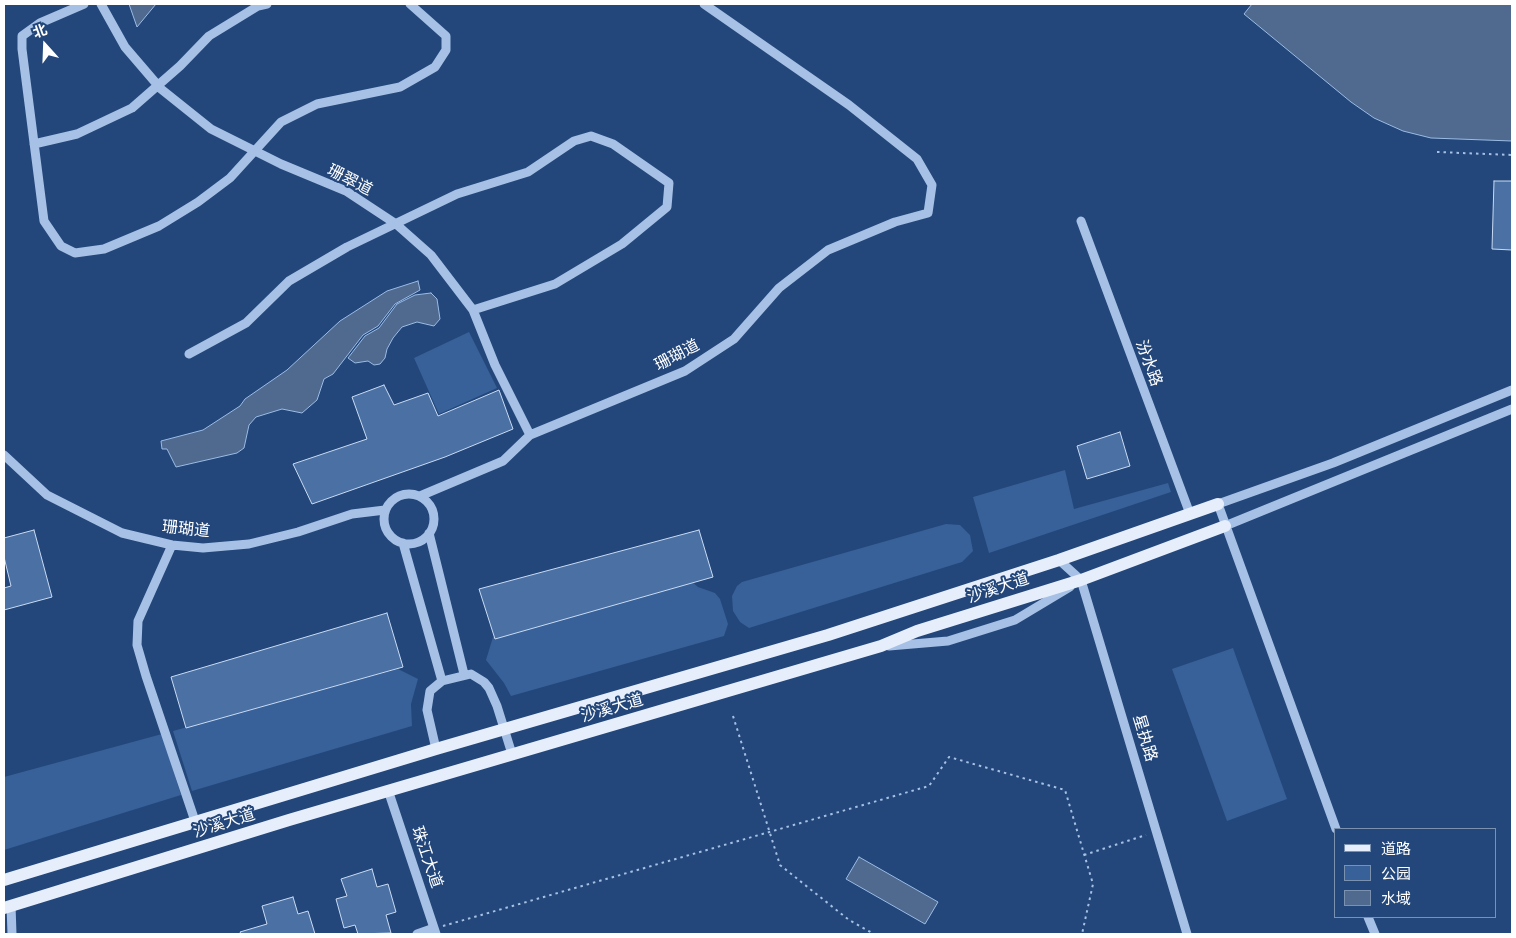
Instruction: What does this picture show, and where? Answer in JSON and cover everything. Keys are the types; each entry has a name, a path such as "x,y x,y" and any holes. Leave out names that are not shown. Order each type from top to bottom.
{"main road":[{"name":"沙溪大道","path":"4,880 436,749 828,635 1060,560 1218,504"},
{"name":"沙溪大道","path":"7,907 388,790 881,646 917,631 1081,580 1225,526"}],"street":[{"path":"84,4 40,23 22,36 22,49 44,222 61,246 76,253 104,248 159,226 198,202 230,178 281,122 316,104 400,87 435,66 446,50 446,36 410,4"},
{"name":"珊翠道","path":"100,4 125,47 158,86 211,129 254,151 346,191 396,224 431,255 473,310 495,364 530,435"},
{"path":"34,144 77,134 132,108 158,86 209,36 258,6 267,4"},
{"name":"珊瑚道","path":"420,496 503,461 530,435 686,371 734,339 779,288 828,250 895,222 928,213 932,185 917,159 849,105 704,4"},
{"path":"189,354 246,322 289,281 347,247 457,194 528,172 574,141 591,136 613,144 669,183 667,207 622,244 555,284 473,310"},
{"name":"汾水路","path":"1081,222 1190,514"},
{"path":"1336,828 1218,504 1333,463 1512,390"},
{"path":"1225,526 1512,409"},
{"name":"珊瑚道","path":"4,455 47,495 122,533 172,545 203,548 249,544 298,532 352,514 385,510"},
{"path":"410,493 420,496 429,502 433,512 434,523 429,533 418,542 403,543 394,539 386,531 383,521 385,510 390,501 399,495 410,493"},
{"path":"429,533 464,674"},
{"path":"403,543 442,681"},
{"path":"172,545 138,621 137,644 195,821"},
{"name":"星执路","path":"1060,560 1081,580 1187,934"},
{"path":"881,646 948,641 1015,620 1081,580"},
{"path":"436,749 428,720 430,691 442,681 464,674 478,677 489,688 512,754"},
{"name":"珠江大道","path":"388,790 435,931"},
{"path":"7,907 12,934"},
{"path":"1368,918 1375,934"},
{"path":"417,934 435,931"}],"path":[{"path":"1437,152 1512,154"},
{"path":"733,716 768,832 780,865 849,920 874,934"},
{"path":"435,931 929,786 949,758 1064,790 1093,884 1082,934"},
{"path":"1084,855 1158,832"}],"green space":[{"path":"469,332 497,388 439,414 414,358"},
{"path":"1065,470 1074,509 1168,483 1171,492 989,553 973,497"},
{"path":"946,524 960,525 970,535 973,551 962,562 749,628 740,622 733,611 732,596 737,586 742,582"},
{"path":"690,580 698,587 715,593 720,599 728,624 724,636 511,696 504,683 486,660 493,637"},
{"path":"1233,648 1287,799 1227,821 1172,669"},
{"path":"398,669 418,679 411,704 412,726 192,791 173,731"},
{"path":"162,734 181,795 4,850 4,777"}],"water":[{"path":"129,4 156,4 137,27"},
{"path":"1252,4 1512,4 1512,141 1431,138 1403,131 1374,118 1351,102 1244,14"},
{"path":"418,281 420,290 395,304 378,326 363,335 333,374 324,379 317,400 302,413 282,409 256,417 249,425 244,448 237,453 176,467 167,449 162,449 161,441 203,430 240,406 245,399 287,370 340,321 387,291"},
{"path":"431,293 437,299 440,319 434,326 417,322 402,327 393,338 385,358 380,364 374,365 368,361 355,363 348,358 365,336 379,328 397,304 415,295"},
{"path":"859,857 938,902 925,924 846,879"}],"building":[{"path":"1494,181 1512,181 1512,250 1492,249"},
{"path":"384,385 394,405 428,393 438,416 499,390 513,429 445,457 312,504 293,464 367,439 352,397"},
{"path":"1120,432 1130,466 1087,479 1077,446"},
{"path":"34,530 52,597 4,610 4,588 11,586 4,557 4,538"},
{"path":"699,530 713,577 495,639 479,589"},
{"path":"387,613 403,667 186,728 171,677"},
{"path":"372,869 377,887 388,884 396,912 386,915 391,933 358,934 355,925 344,928 336,899 347,896 341,879"},
{"path":"293,897 298,914 308,911 315,934 241,934 240,932 267,924 262,906"}]}
